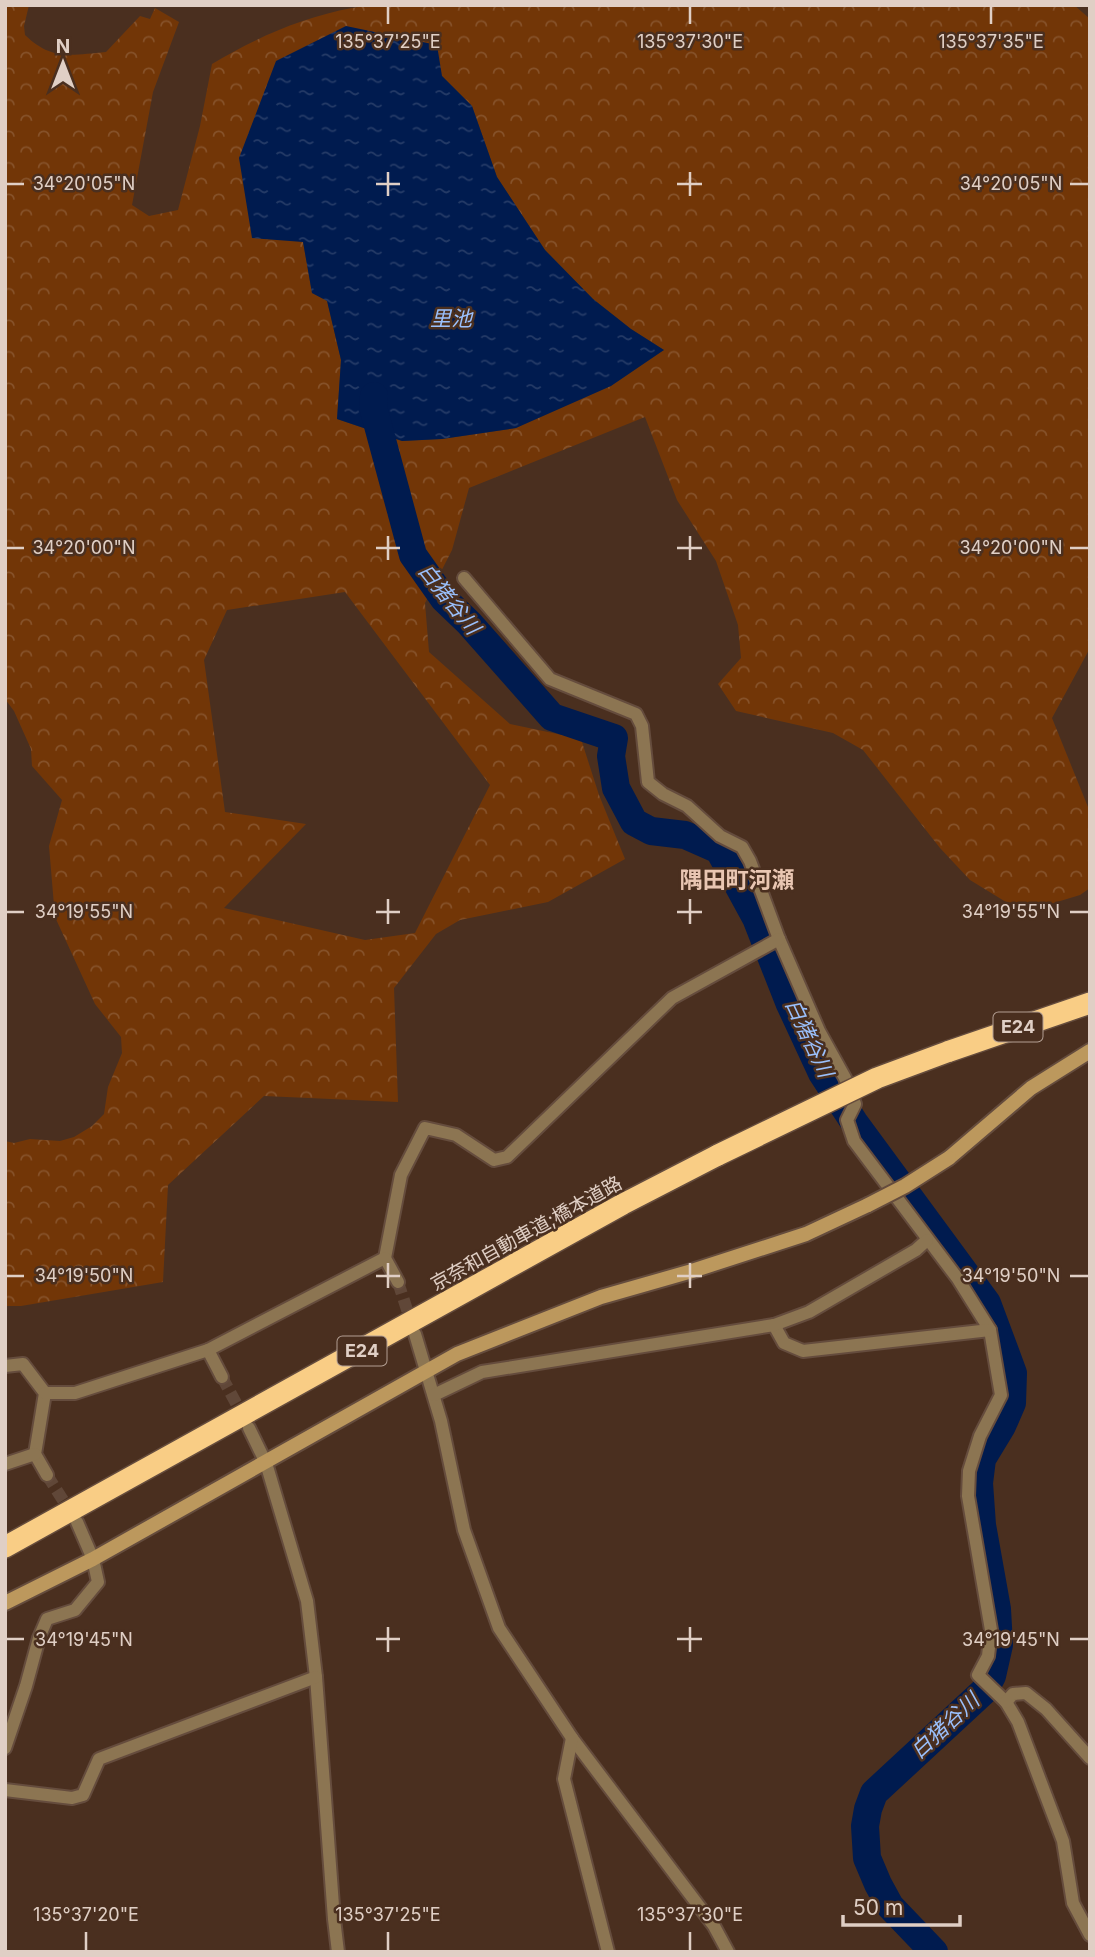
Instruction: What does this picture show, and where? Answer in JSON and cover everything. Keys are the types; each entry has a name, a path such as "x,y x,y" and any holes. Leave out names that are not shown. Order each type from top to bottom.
{"highway":[{"name":"京奈和自動車道;橋本道路","path":"5,1547 623,1204 718,1155 877,1078 1090,1003"}],"street":[{"path":"464,578 550,679 636,713 642,726 648,782 663,794 687,806 720,836 742,847 818,1031 845,1079 855,1104 849,1116 854,1141 958,1279 990,1330 1001,1395 980,1436 969,1471 968,1496 991,1630 988,1656 978,1675 1006,1702 1018,1722 1063,1841 1073,1903 1090,1935"},
{"path":"398,1282 385,1258 401,1175 425,1128 456,1135 494,1160 507,1157 673,998 779,939"},
{"path":"5,1604 93,1559 266,1463 425,1370 498,1336 601,1297 703,1268 806,1234 868,1205 905,1186 949,1158 1031,1088 1090,1051"},
{"path":"435,1395 482,1372 774,1325 809,1312 916,1250 927,1240"},
{"path":"46,1393 75,1393 208,1350 385,1258"},
{"path":"774,1325 784,1343 803,1351 990,1330"},
{"path":"415,1334 435,1395 464,1530 499,1628 572,1738 675,1873 729,1952"},
{"path":"208,1350 222,1377"},
{"path":"5,1366 23,1364 46,1393 36,1454 47,1475"},
{"path":"249,1428 266,1463 307,1601 316,1677 338,1952"},
{"path":"5,1464 36,1454"},
{"path":"5,1748 47,1619 75,1610 98,1582 93,1559 77,1522"},
{"path":"5,1790 72,1798 83,1795 99,1759 316,1677"},
{"path":"1006,1702 1013,1694 1026,1693 1046,1709 1090,1758"},
{"path":"572,1738 564,1779 608,1952"}],"green space":[{"path":"5,5 29,5 24,26 25,35 44,49 62,54 106,52 140,16 150,19 155,8 179,22 153,92 132,205 149,216 178,210 200,126 212,64 280,30 352,8 372,5 1074,5 1090,19 1090,648 1052,718 1090,812 1090,888 1080,895 1047,905 1006,902 970,880 940,848 863,750 833,733 736,711 718,684 741,658 738,625 716,561 677,500 645,417 469,488 452,550 425,603 429,652 510,724 581,739 599,795 625,859 548,902 460,920 436,934 394,988 398,1102 264,1096 168,1185 163,1282 21,1306 5,1306 5,1141 60,1141 74,1137 92,1126 104,1114 108,1087 122,1053 121,1037 95,1004 55,917 49,846 62,800 32,766 31,749 14,711 5,699","holes":["442,76 472,106 497,177 545,250 593,299 631,329 664,350 516,428 442,439 402,441 337,419 341,360 327,300 312,293 303,242","345,592 490,785 415,933 365,940 224,908 306,824 225,812 204,660 227,610"]}],"water":[{"name":"里池","path":"346,26 437,45 442,76 472,106 497,177 545,250 593,299 631,329 664,350 611,386 516,428 442,439 402,441 337,419 341,360 327,301 312,293 303,242 252,238 239,158 276,61"}],"waterway":[{"name":"白猪谷川","path":"374,396 373,407 413,555 444,599 469,623 552,717 614,738 611,756 616,788 634,822 651,831 685,835 719,850 756,918 789,1002 822,1073 854,1122 987,1303 1013,1373 1012,1403 982,1459 979,1483 982,1525 997,1609 999,1645 992,1676 984,1691 874,1793 865,1826 867,1858 890,1906 934,1952"}],"tunnel":[{"path":"398,1282 412,1325"},
{"path":"222,1377 245,1420"},
{"path":"47,1475 73,1516"}],"district":[{"name":"隅田町河瀬","path":"737,880"}]}
